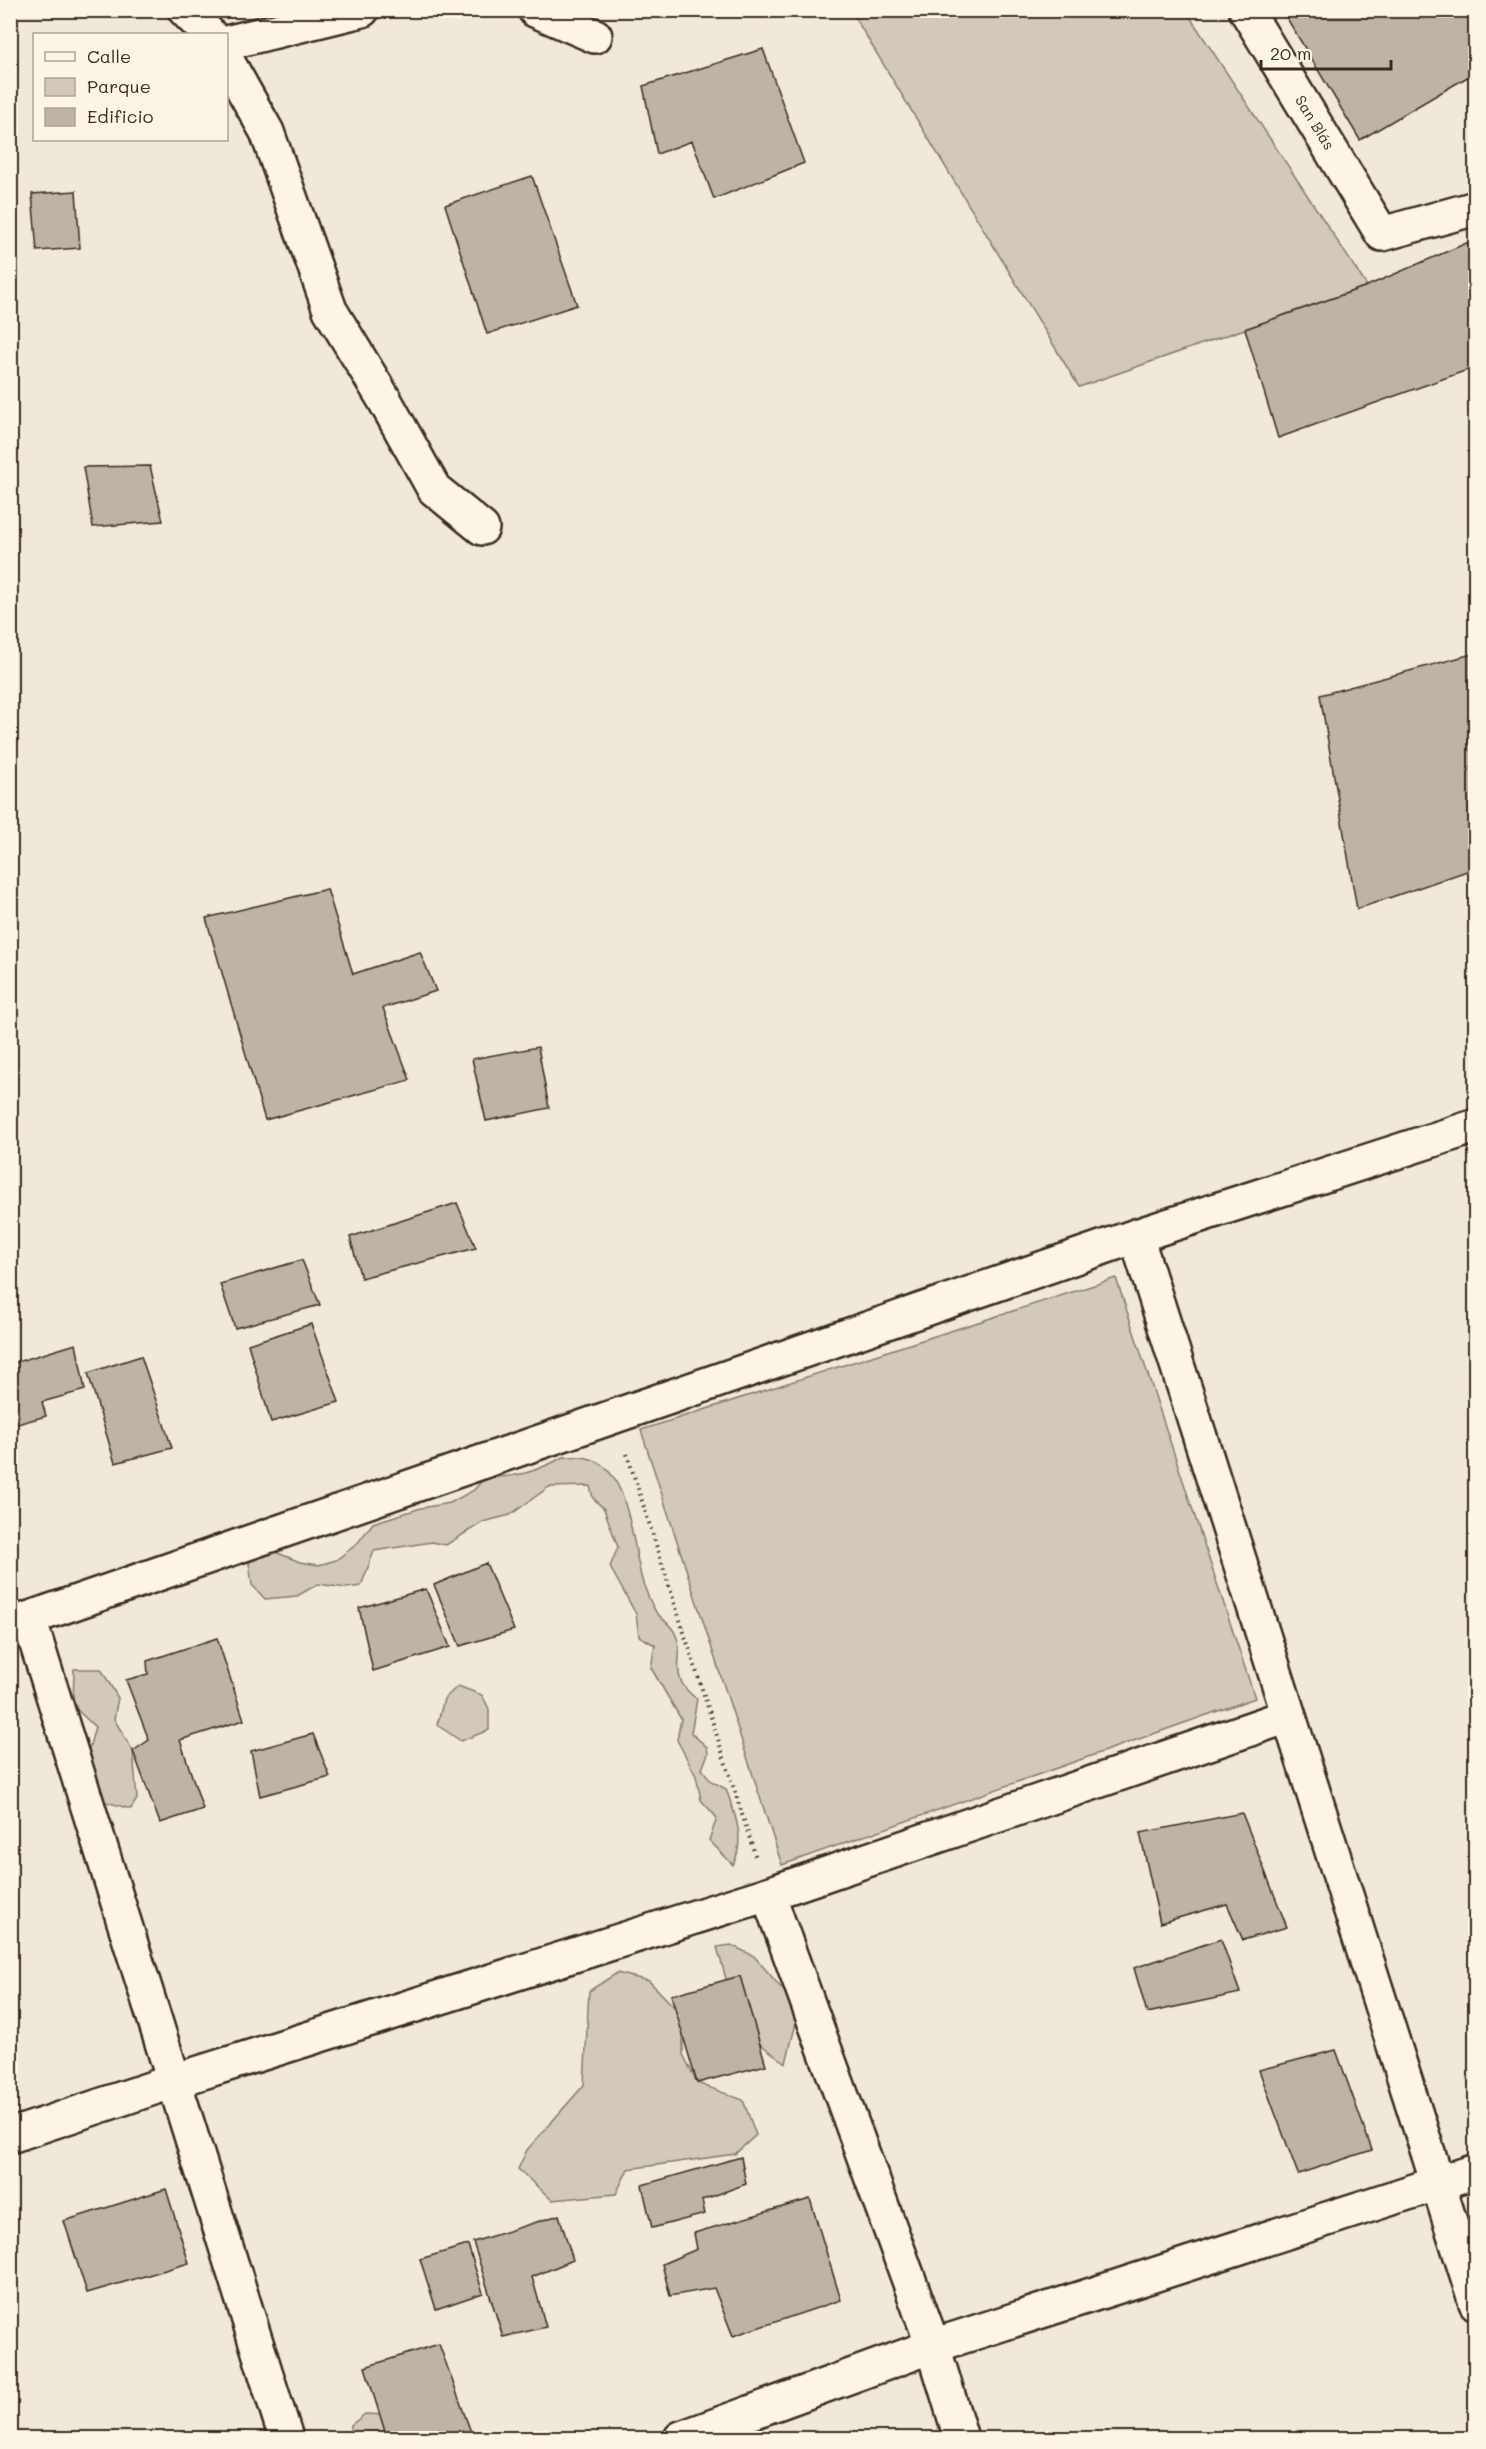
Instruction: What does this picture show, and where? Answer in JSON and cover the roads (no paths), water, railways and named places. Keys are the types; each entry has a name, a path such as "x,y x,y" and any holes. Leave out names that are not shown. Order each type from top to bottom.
{"street":[{"path":"185,10 208,33"},
{"path":"228,42 362,10"},
{"path":"535,10 595,36"},
{"name":"San Blás","path":"1246,10 1382,234 1476,208"},
{"path":"228,63 267,132 330,310 384,399 434,489 482,528"},
{"path":"286,2439 174,2081 20,1622 1136,1236 1476,1126"},
{"path":"1136,1236 1436,2184 1476,2303"},
{"path":"10,2136 174,2081 768,1894 1288,1716"},
{"path":"768,1894 933,2346 961,2439"},
{"path":"681,2439 933,2346 1476,2171"}]}
